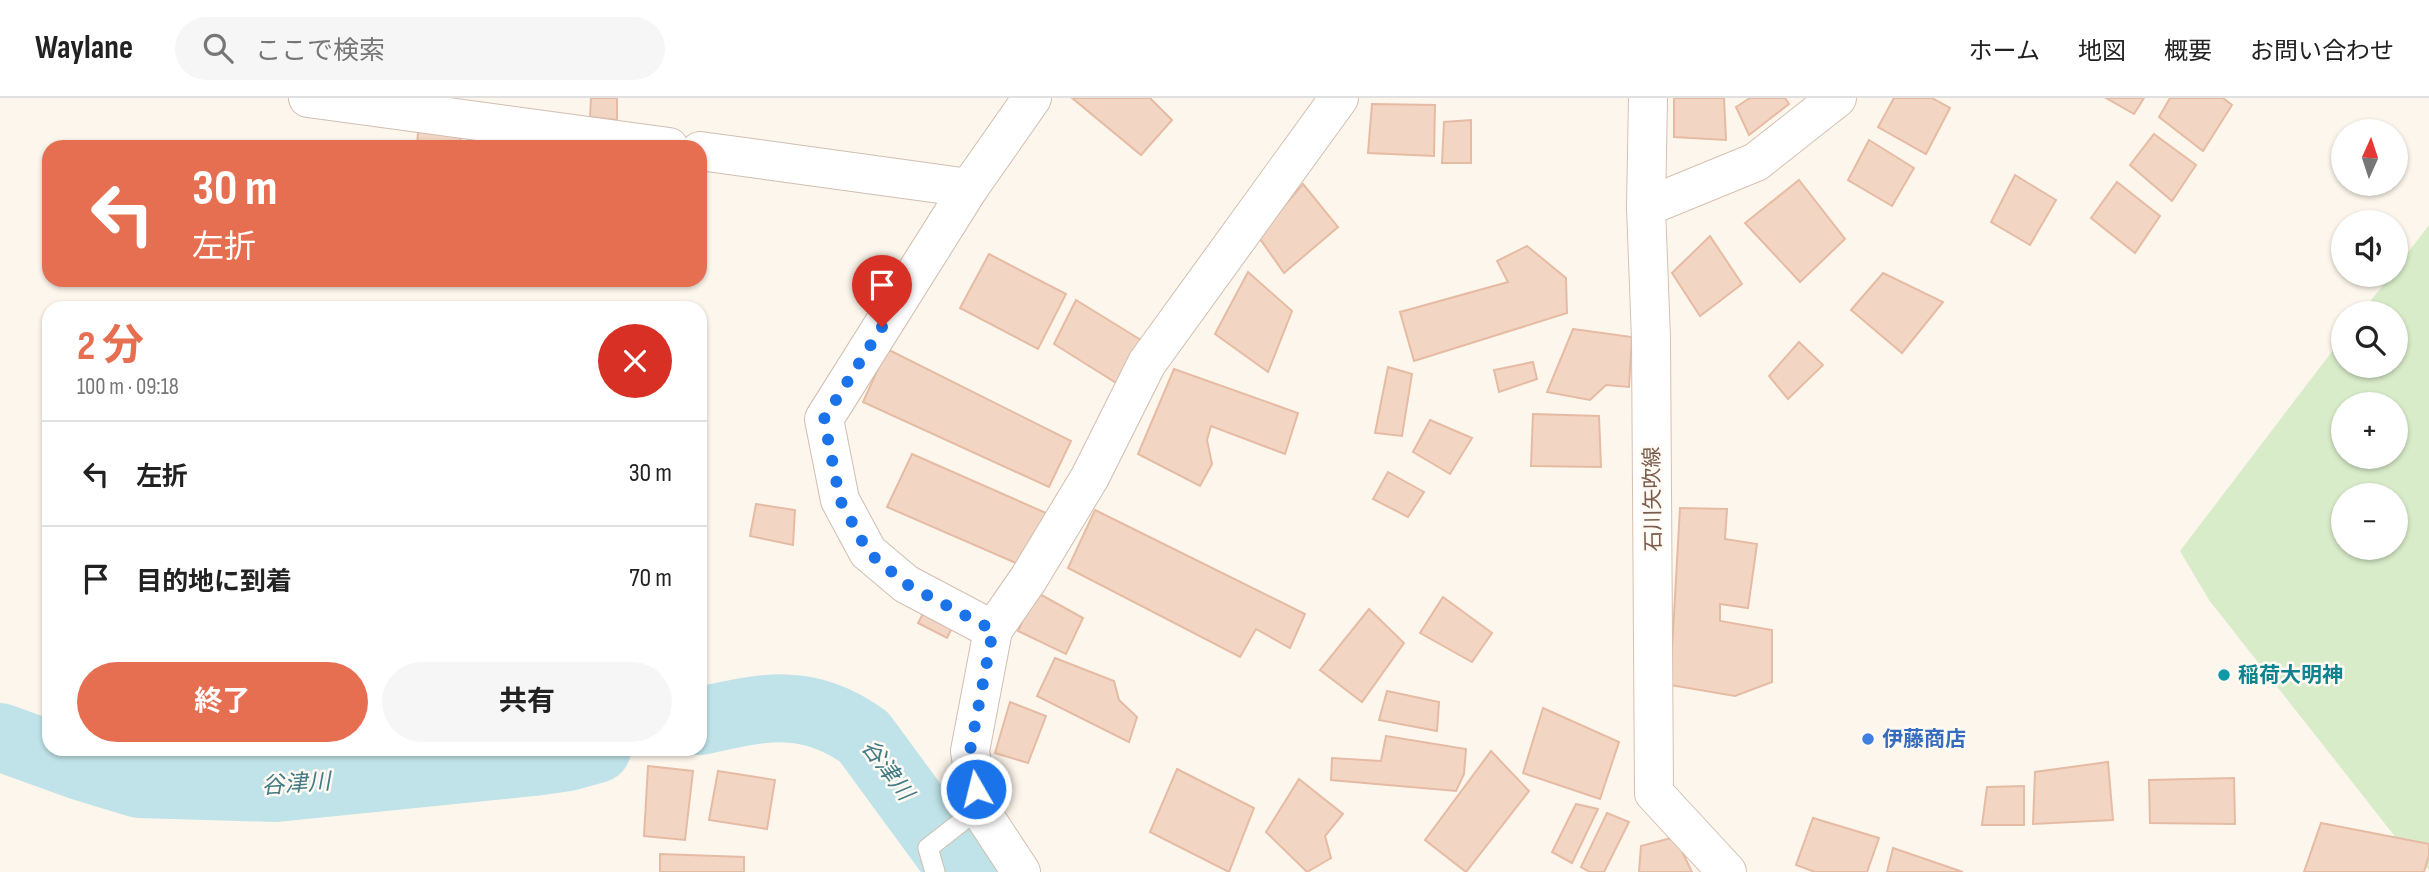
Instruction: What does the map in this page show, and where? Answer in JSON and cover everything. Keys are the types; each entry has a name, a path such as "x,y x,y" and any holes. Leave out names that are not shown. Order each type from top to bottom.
{"street":[{"path":"308,98 617,140"},
{"path":"993,630 906,584 868,552 840,500 824,419 968,188 1032,98"},
{"path":"1021,872 979,808 970,751 993,630 1029,578 1090,477 1147,363 1339,98"},
{"name":"石川矢吹線","path":"1648,98 1646,207 1651,339 1654,793 1727,872"},
{"path":"1646,207 1756,162 1837,98"},
{"path":"707,152 968,188"}],"lane":[{"path":"935,872 928,848 979,808"}],"green space":[{"path":"2429,225 2429,870 2404,848 2209,600 2180,551 2331,353 2331,378 2408,378 2408,301 2370,301 2382,287 2408,287 2408,252"}],"building":[{"path":"591,98 617,98 617,120 590,117"},
{"path":"1072,98 1150,98 1172,120 1141,155"},
{"path":"1674,98 1724,98 1726,140 1674,137"},
{"path":"1750,98 1785,98 1789,104 1749,135 1736,107"},
{"path":"1894,98 1932,98 1950,108 1926,154 1878,127"},
{"path":"2106,98 2144,98 2134,114"},
{"path":"2170,98 2223,98 2232,105 2203,151 2159,117"},
{"path":"1372,104 1435,105 1434,156 1368,153"},
{"path":"1471,120 1471,163 1442,163 1444,122"},
{"path":"418,131 461,132 460,140 417,140"},
{"path":"2154,134 2196,165 2172,201 2130,165"},
{"path":"1869,140 1914,168 1892,206 1848,180"},
{"path":"2015,175 2056,200 2030,245 1991,222"},
{"path":"1799,180 1845,239 1800,282 1745,223"},
{"path":"2117,182 2160,216 2135,253 2091,218"},
{"path":"1303,184 1338,227 1284,273 1258,236"},
{"path":"1710,236 1742,284 1700,316 1672,273"},
{"path":"1527,246 1566,278 1567,313 1414,361 1400,312 1508,282 1497,261"},
{"path":"989,254 1066,294 1038,349 960,308"},
{"path":"1248,272 1292,311 1268,372 1215,334"},
{"path":"1883,273 1943,302 1902,353 1851,310"},
{"path":"1076,300 1141,340 1118,384 1054,344"},
{"path":"1573,329 1632,337 1629,387 1606,385 1590,400 1547,392"},
{"path":"1799,342 1823,365 1788,399 1769,376"},
{"path":"887,349 1071,441 1049,487 863,402"},
{"path":"1533,362 1537,379 1499,392 1494,370"},
{"path":"1388,367 1412,374 1402,436 1375,433"},
{"path":"1174,369 1298,413 1285,454 1211,426 1207,440 1212,464 1200,486 1138,454"},
{"path":"1533,414 1599,416 1601,467 1531,466"},
{"path":"1430,420 1472,438 1450,474 1413,452"},
{"path":"912,454 1046,513 1023,566 887,507"},
{"path":"1388,472 1424,492 1408,517 1373,499"},
{"path":"756,504 795,510 793,545 750,536"},
{"path":"1680,508 1727,509 1725,539 1757,544 1748,608 1720,604 1720,621 1772,630 1772,682 1735,696 1670,685"},
{"path":"1095,510 1305,614 1290,648 1256,629 1240,657 1068,568"},
{"path":"1036,592 1083,618 1066,654 1018,631"},
{"path":"1443,597 1492,633 1472,662 1420,633"},
{"path":"927,606 956,620 947,638 918,623"},
{"path":"1369,609 1404,643 1362,702 1320,670"},
{"path":"1055,658 1114,681 1119,700 1137,717 1129,742 1037,696"},
{"path":"1387,691 1439,702 1437,731 1379,720"},
{"path":"1010,702 1046,716 1028,763 995,753"},
{"path":"1543,708 1619,742 1600,799 1523,773"},
{"path":"1386,736 1466,749 1464,774 1456,791 1331,780 1332,758 1381,761"},
{"path":"1491,751 1529,791 1466,872 1425,840"},
{"path":"2108,762 2113,820 2033,824 2035,772"},
{"path":"648,766 693,771 685,840 644,836"},
{"path":"1177,769 1254,808 1229,872 1150,832"},
{"path":"718,771 775,780 767,829 709,820"},
{"path":"2234,778 2235,824 2150,823 2149,780"},
{"path":"1299,779 1343,814 1325,836 1331,858 1307,872 1266,832"},
{"path":"2024,786 2024,825 1982,825 1987,787"},
{"path":"1576,804 1598,809 1572,863 1552,852"},
{"path":"1607,813 1629,822 1604,872 1590,872 1581,867"},
{"path":"1813,818 1879,838 1867,872 1815,872 1796,865"},
{"path":"2321,823 2429,844 2424,872 2304,872"},
{"path":"1675,837 1692,872 1639,872 1641,846"},
{"path":"1893,848 1963,872 1887,872"},
{"path":"660,854 744,857 744,872 660,872"}],"waterway":[{"name":"谷津川","path":"707,720 785,708 824,715 843,724 864,737 963,872"},
{"name":"谷津川","path":"0,737 42,752"},
{"name":"谷津川","path":"53,756 139,784 276,788 572,756"}],"place":[{"name":"稲荷大明神","path":"2224,675"},
{"name":"伊藤商店","path":"1868,739"}],"route":[{"path":"882,327 824,419 840,500 868,552 906,584 993,630 970,751 976,789"}]}
